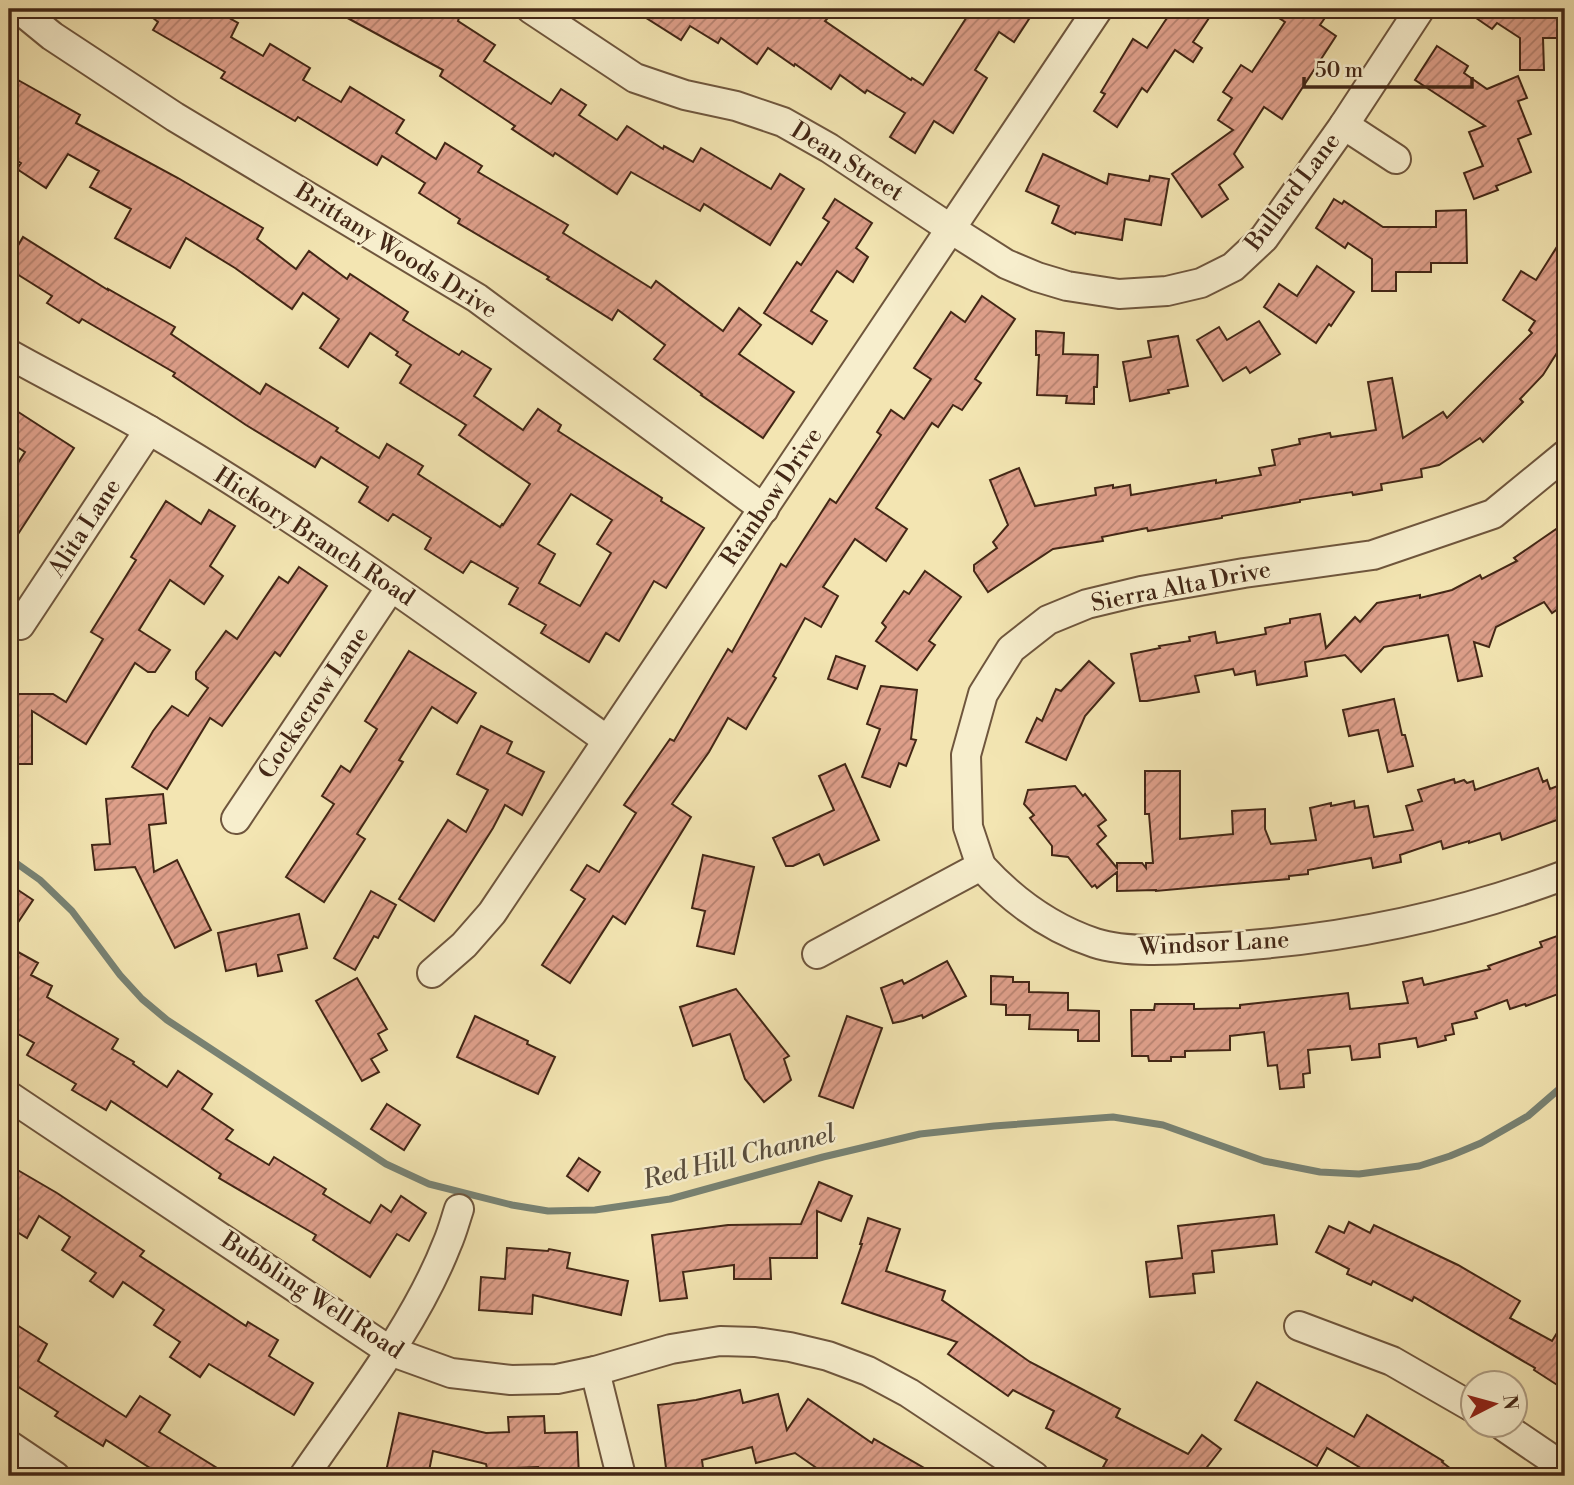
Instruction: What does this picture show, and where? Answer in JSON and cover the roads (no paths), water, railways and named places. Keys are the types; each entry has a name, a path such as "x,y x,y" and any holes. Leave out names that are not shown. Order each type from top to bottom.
{"street":[{"path":"9,18 17,9"},
{"name":"Brittany Woods Drive","path":"17,9 52,36 175,117 477,298 764,509"},
{"name":"Dean Street","path":"531,9 635,78 783,122 829,148 1006,264 1067,286 1119,294 1167,291"},
{"name":"Rainbow Drive","path":"432,973 464,945 492,913 1098,9"},
{"name":"Bullard Lane","path":"1167,291 1201,283 1233,267 1264,238 1420,9"},
{"name":"Bullard Lane","path":"1343,125 1396,159"},
{"name":"Hickory Branch Road","path":"9,354 149,430 278,511 391,587 607,740"},
{"name":"Alita Lane","path":"20,625 149,430"},
{"name":"Sierra Alta Drive","path":"981,866 968,827 966,755 983,694 1011,649 1048,620 1087,604 1141,591 1244,572 1373,555 1493,514 1565,455"},
{"name":"Cockscrow Lane","path":"236,819 391,587"},
{"path":"817,954 981,866"},
{"name":"Windsor Lane","path":"981,866 1017,901 1057,928 1097,944 1132,949 1175,950 1306,940 1373,929 1462,908 1565,875"},
{"name":"Bubbling Well Road","path":"9,1096 390,1351 450,1373 511,1380 557,1379 671,1349 720,1341 790,1347 868,1371 909,1393 1034,1476"},
{"path":"304,1476 390,1351 423,1296 441,1258 459,1209"},
{"path":"1299,1326 1392,1361 1458,1399"},
{"path":"595,1371 621,1476"},
{"path":"1524,1440 1565,1468"},
{"path":"9,1445 55,1476"}],"waterway":[{"name":"Red Hill Channel","path":"9,858 40,880 72,911 120,975 142,999 167,1020 386,1164 429,1184 512,1205 548,1211 595,1210 670,1199 823,1157 920,1134 1113,1117 1163,1125 1264,1161 1320,1172 1359,1174 1419,1166 1481,1143 1528,1116 1565,1084"}]}
